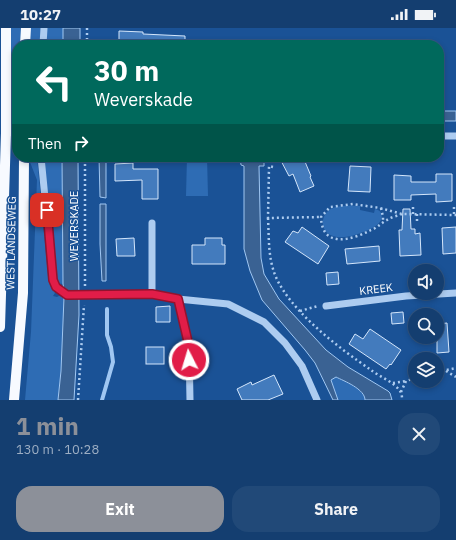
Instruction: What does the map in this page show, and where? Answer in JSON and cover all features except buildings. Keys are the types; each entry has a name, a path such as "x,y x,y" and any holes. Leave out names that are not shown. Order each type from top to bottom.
{"main road":[{"name":"WESTLANDSEWEG","path":"0,327 6,133 6,28"},
{"path":"26,28 26,40"},
{"name":"WESTLANDSEWEG","path":"14,400 23,293 24,162"}],"street":[{"path":"43,40 44,28"},
{"path":"6,133 12,132"},
{"path":"444,136 456,136"},
{"name":"WEVERSKADE","path":"41,162 53,280 56,287 67,295 152,294 178,299 228,304 264,322 285,343 302,366 317,400"},
{"path":"152,222 152,294"},
{"name":"KREEK","path":"326,306 406,296 456,293"},
{"path":"178,299 189,346 190,400"}],"path":[{"path":"87,28 87,40"},
{"name":"WEVERSKADE","path":"78,400 85,162"},
{"path":"273,167 267,166 270,258 273,270 285,294 300,311 347,354 392,384 401,392"},
{"path":"402,214 388,219 373,230 342,240 332,238 325,233 321,225 321,217 330,207 340,205 361,205 413,215 455,215 454,207"},
{"path":"413,207 413,215"},
{"path":"380,208 383,212 383,222"},
{"path":"417,214 417,223"},
{"path":"268,218 321,217"},
{"path":"300,311 315,306 326,306"},
{"path":"446,371 456,368"},
{"path":"446,371 456,377"},
{"path":"392,384 406,381"},
{"path":"402,400 401,392 406,381"}],"shaded area":[{"path":"10,28 22,28 22,40 12,40 12,126 10,127"},
{"path":"30,28 41,28 40,40 30,40"},
{"path":"47,28 63,28 63,40 46,40"},
{"path":"63,28 80,28 80,40 63,40"},
{"path":"444,111 456,111 456,121 444,121"},
{"path":"30,162 37,162 48,276 51,287 55,293 53,296 64,297 61,371 58,400 25,400 31,332 37,180"},
{"path":"44,162 62,162 63,284 57,283 53,267"},
{"path":"62,162 78,162 79,315 74,400 58,400 61,371 64,297 67,299 63,284"},
{"path":"99,162 106,162 106,198 100,197"},
{"path":"187,162 207,162 208,196 186,196"},
{"path":"241,162 264,162 264,166 259,166 261,258 264,274 279,299 326,350 348,367 388,391 392,400 365,400 362,392 349,383 336,377 331,380 338,400 333,400 315,363 262,300 250,271 244,249 244,166 241,165"},
{"path":"100,204 106,204 106,281 102,281"},
{"path":"339,206 360,206 360,210 374,213 375,209 379,210 382,216 380,222 376,226 348,237 333,236 325,231 323,222 329,210"},
{"path":"336,376 362,392 365,400 338,400 331,380"}],"waterway":[{"path":"102,400 113,362 111,347 107,335 107,309"}],"route":[{"path":"47,210 53,280 56,287 67,295 152,294 178,299 189,346 189,360"}]}
